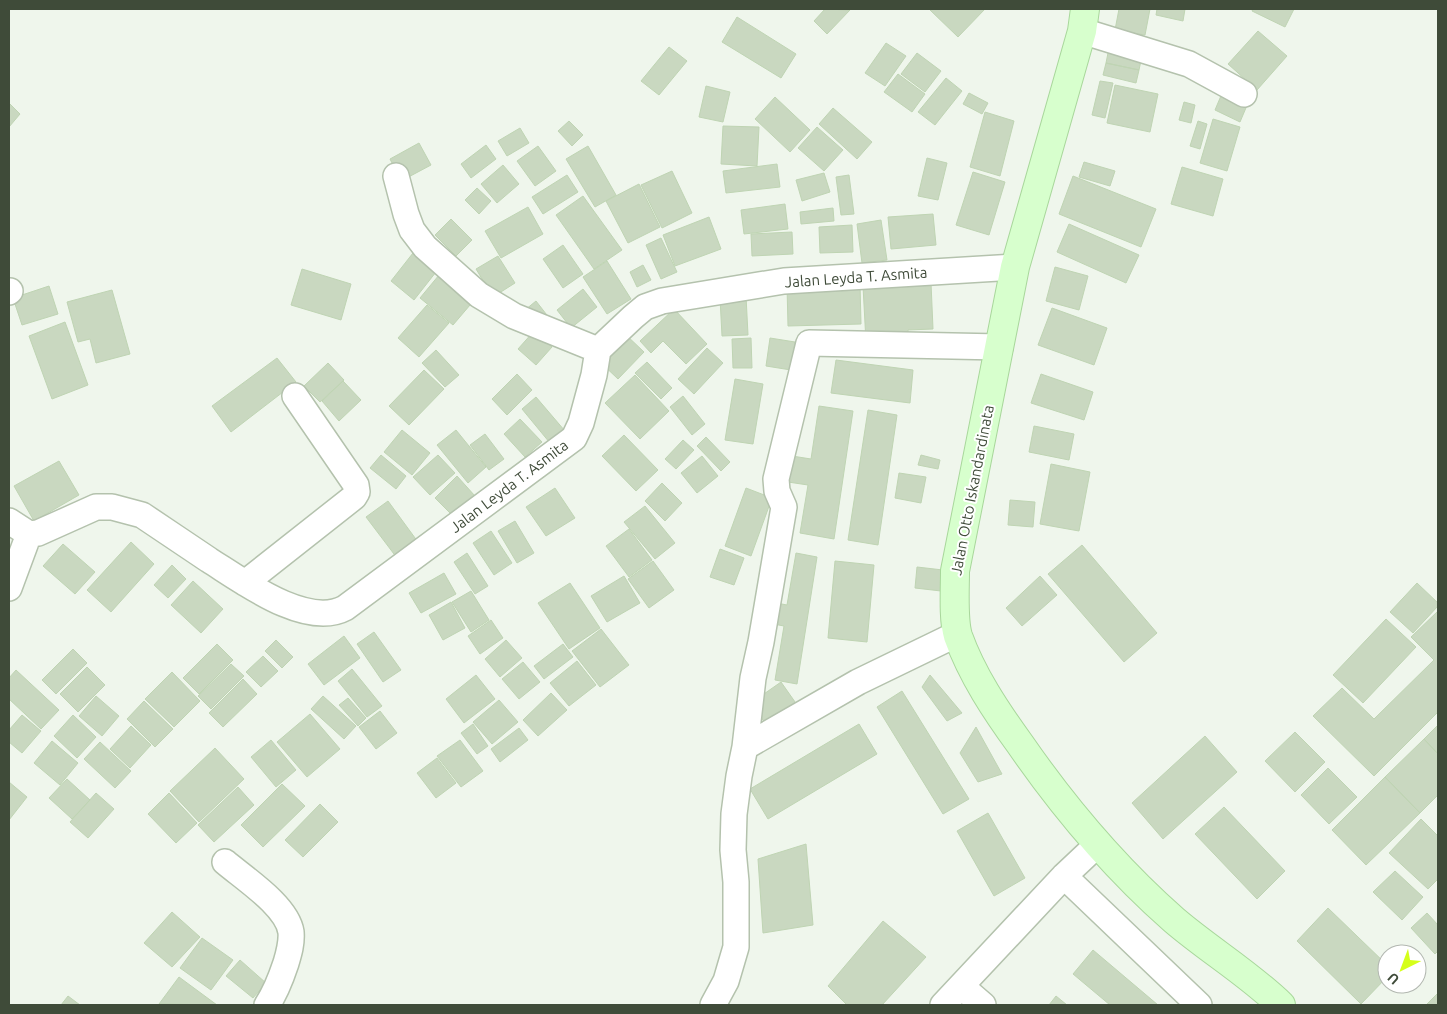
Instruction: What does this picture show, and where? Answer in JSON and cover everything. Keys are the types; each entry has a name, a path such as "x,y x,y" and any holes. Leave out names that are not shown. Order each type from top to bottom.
{"main road":[{"name":"Jalan Otto Iskandardinata","path":"1084,20 1015,267 955,572 957,634 974,671 997,712 1055,794 1124,874 1175,920 1256,983 1281,1005"}],"street":[{"path":"1084,20 1189,64 1244,94"},
{"path":"396,176 412,230 425,247 480,296 522,320 598,350"},
{"name":"Jalan Leyda T. Asmita","path":"19,528 38,533 96,507 122,509 142,515 261,594 308,611 335,613 345,608 574,438 581,423 594,375 598,350 632,316 645,307 662,302 784,281 1015,267"},
{"path":"712,1005 726,981 736,947 736,882 733,850 734,814 752,678 761,642 784,507 777,491 776,479 809,343 1000,347"},
{"path":"245,583 358,492 356,485 295,396"},
{"path":"9,588 19,528"},
{"path":"744,747 858,682 957,634"},
{"path":"943,1005 1064,876 1098,844"},
{"path":"225,862 271,900 285,918 291,931 291,946 284,969 276,991 267,1005"},
{"path":"1064,876 1200,1005"},
{"path":"961,986 983,1005"}],"building":[{"path":"825,9 850,10 827,34 814,21"},
{"path":"929,9 985,9 958,37"},
{"path":"1119,9 1150,9 1145,35 1115,30"},
{"path":"1157,9 1185,9 1183,21 1156,15"},
{"path":"1253,9 1294,9 1285,27 1252,11"},
{"path":"737,17 796,54 781,78 722,42"},
{"path":"1258,31 1287,56 1257,90 1228,64"},
{"path":"886,43 906,56 885,86 865,73"},
{"path":"1110,43 1143,51 1139,70 1106,63"},
{"path":"669,47 687,61 659,95 641,81"},
{"path":"917,53 941,71 925,92 901,74"},
{"path":"1106,63 1139,70 1136,83 1103,75"},
{"path":"898,74 925,94 912,112 884,92"},
{"path":"946,78 962,91 935,125 918,112"},
{"path":"1100,81 1113,83 1105,118 1092,115"},
{"path":"1115,85 1158,94 1150,132 1107,123"},
{"path":"706,86 730,92 723,122 699,117"},
{"path":"1223,91 1248,103 1240,122 1215,110"},
{"path":"969,93 988,103 982,114 963,104"},
{"path":"775,97 810,130 790,152 755,119"},
{"path":"1184,102 1195,105 1191,123 1179,120"},
{"path":"9,103 20,114 9,127"},
{"path":"833,108 872,142 857,159 819,124"},
{"path":"985,112 1014,121 1000,176 970,167"},
{"path":"1213,119 1240,127 1227,171 1200,163"},
{"path":"569,121 583,135 572,146 558,131"},
{"path":"1198,121 1207,124 1200,149 1190,146"},
{"path":"723,126 759,127 757,166 721,164"},
{"path":"817,127 843,150 824,171 798,148"},
{"path":"520,128 529,143 507,156 498,141"},
{"path":"419,143 431,165 401,181 390,159"},
{"path":"486,145 496,159 471,178 461,164"},
{"path":"538,146 556,171 535,186 517,161"},
{"path":"588,146 616,195 595,207 566,159"},
{"path":"927,158 947,163 938,200 918,196"},
{"path":"1084,162 1115,171 1110,186 1079,177"},
{"path":"777,164 780,187 726,193 723,171"},
{"path":"503,165 519,184 497,203 481,184"},
{"path":"1182,167 1223,179 1213,216 1171,204"},
{"path":"672,171 692,213 662,228 641,185"},
{"path":"973,172 1005,182 989,235 956,225"},
{"path":"824,173 830,192 802,201 796,180"},
{"path":"567,175 578,192 543,214 532,197"},
{"path":"849,175 854,214 841,215 836,177"},
{"path":"1073,176 1156,209 1141,247 1059,214"},
{"path":"639,184 660,227 628,243 606,201"},
{"path":"477,188 491,201 479,214 465,200"},
{"path":"583,196 622,250 594,269 556,215"},
{"path":"785,204 788,229 744,234 741,210"},
{"path":"528,207 543,234 501,258 485,231"},
{"path":"833,208 834,221 801,224 800,212"},
{"path":"933,214 936,245 891,249 888,217"},
{"path":"709,217 721,249 675,266 663,235"},
{"path":"451,219 472,240 456,256 435,235"},
{"path":"881,220 887,260 862,263 857,224"},
{"path":"1069,224 1139,255 1126,283 1057,252"},
{"path":"852,225 853,252 820,253 819,227"},
{"path":"792,232 793,254 752,256 751,234"},
{"path":"661,238 677,272 661,279 646,245"},
{"path":"563,245 583,274 563,288 543,259"},
{"path":"413,253 436,272 414,300 391,281"},
{"path":"498,256 515,283 493,297 476,269"},
{"path":"607,261 631,299 607,314 583,277"},
{"path":"643,265 651,280 637,287 630,272"},
{"path":"1055,267 1088,276 1079,310 1046,301"},
{"path":"302,269 351,284 341,320 291,305"},
{"path":"444,269 476,298 453,325 420,298"},
{"path":"931,283 933,329 908,330 908,341 866,342 863,286"},
{"path":"860,284 861,324 788,326 787,286"},
{"path":"49,286 58,314 22,325 13,298"},
{"path":"583,289 597,307 571,328 557,310"},
{"path":"112,290 130,354 96,363 90,339 78,342 67,302"},
{"path":"746,296 748,335 722,336 720,298"},
{"path":"536,301 550,319 525,310"},
{"path":"427,305 449,323 419,357 398,338"},
{"path":"1052,308 1107,328 1094,365 1038,345"},
{"path":"674,309 707,344 686,364 663,341 651,353 640,341"},
{"path":"65,322 88,385 52,399 29,336"},
{"path":"534,331 552,347 536,365 518,349"},
{"path":"623,332 644,352 618,379 597,359"},
{"path":"751,338 752,368 733,368 732,339"},
{"path":"770,338 795,342 791,370 766,366"},
{"path":"707,348 723,363 694,394 678,379"},
{"path":"436,350 459,375 445,387 422,363"},
{"path":"277,358 296,382 231,432 212,406"},
{"path":"836,360 913,370 910,403 831,393"},
{"path":"647,362 672,388 661,399 635,373"},
{"path":"328,363 344,380 320,402 304,386"},
{"path":"424,370 444,389 409,425 389,406"},
{"path":"517,374 532,390 507,415 492,399"},
{"path":"1041,374 1093,392 1084,420 1031,403"},
{"path":"635,375 669,411 640,439 605,403"},
{"path":"735,379 763,384 753,444 725,440"},
{"path":"343,381 361,400 339,421 322,401"},
{"path":"683,396 705,424 692,435 670,407"},
{"path":"536,397 565,431 550,443 522,409"},
{"path":"819,406 853,411 834,539 800,533 808,485 788,482 792,456 811,459"},
{"path":"868,410 897,415 878,545 848,540"},
{"path":"520,419 542,442 525,457 504,434"},
{"path":"1034,426 1074,434 1069,460 1029,452"},
{"path":"402,430 430,453 412,475 384,452"},
{"path":"456,430 486,467 468,483 437,445"},
{"path":"485,434 504,459 489,470 470,445"},
{"path":"624,435 658,470 636,491 602,456"},
{"path":"706,437 730,462 721,471 697,446"},
{"path":"683,440 694,450 676,469 665,459"},
{"path":"381,455 406,476 396,489 370,468"},
{"path":"438,455 455,473 430,495 413,477"},
{"path":"921,455 940,460 938,469 918,465"},
{"path":"702,456 718,476 697,493 681,473"},
{"path":"59,461 79,495 34,521 14,486"},
{"path":"1051,464 1090,472 1079,531 1040,524"},
{"path":"899,473 926,477 921,503 895,498"},
{"path":"457,476 475,496 454,517 435,498"},
{"path":"662,483 682,503 665,521 645,501"},
{"path":"555,488 575,518 546,536 526,507"},
{"path":"746,488 772,498 751,556 725,546"},
{"path":"1010,500 1035,502 1033,527 1008,525"},
{"path":"388,501 418,542 397,558 366,517"},
{"path":"645,506 675,543 655,559 624,522"},
{"path":"515,521 534,553 517,563 498,531"},
{"path":"629,529 652,560 629,577 606,546"},
{"path":"491,531 512,563 494,575 473,543"},
{"path":"131,542 154,564 111,612 87,590"},
{"path":"63,544 95,572 75,594 43,566"},
{"path":"1082,545 1157,633 1124,662 1048,574"},
{"path":"720,549 744,558 734,585 710,577"},
{"path":"467,553 488,586 475,594 454,562"},
{"path":"796,553 817,557 797,684 775,680 784,626 768,623 771,602 787,605"},
{"path":"653,561 674,590 649,608 628,579"},
{"path":"835,561 874,565 867,642 828,638"},
{"path":"172,565 186,579 168,598 154,585"},
{"path":"917,567 943,570 941,591 915,588"},
{"path":"444,573 456,594 421,613 409,593"},
{"path":"624,576 640,603 607,622 591,596"},
{"path":"1040,576 1057,595 1022,626 1006,608"},
{"path":"193,581 223,609 201,633 171,605"},
{"path":"570,583 600,628 569,649 538,603"},
{"path":"1417,583 1438,603 1438,606 1413,633 1390,612"},
{"path":"471,591 489,620 471,632 452,602"},
{"path":"451,602 465,628 443,640 429,615"},
{"path":"1438,611 1438,712 1374,776 1313,716 1342,688 1374,719 1434,660 1411,637"},
{"path":"1386,619 1416,647 1363,703 1333,675"},
{"path":"491,620 503,638 480,654 468,636"},
{"path":"601,629 629,665 600,687 572,651"},
{"path":"374,632 401,670 383,682 357,644"},
{"path":"344,636 360,658 324,685 308,664"},
{"path":"276,640 293,657 282,668 265,651"},
{"path":"506,640 522,658 500,677 485,659"},
{"path":"217,644 233,660 199,694 183,678"},
{"path":"563,644 573,657 544,679 534,666"},
{"path":"73,649 87,663 56,694 42,680"},
{"path":"263,656 278,671 261,687 246,672"},
{"path":"577,661 596,685 569,706 550,683"},
{"path":"523,662 540,682 519,699 502,679"},
{"path":"231,664 244,676 211,709 198,696"},
{"path":"87,667 105,685 78,712 60,694"},
{"path":"352,669 382,706 367,717 338,681"},
{"path":"16,670 59,710 41,729 9,699 9,678"},
{"path":"172,672 200,701 174,727 145,699"},
{"path":"476,675 495,699 464,723 446,699"},
{"path":"930,675 962,713 947,721 922,687"},
{"path":"243,679 257,694 223,727 209,713"},
{"path":"781,682 800,709 770,730 751,703"},
{"path":"902,691 969,799 943,814 877,707"},
{"path":"551,693 567,710 538,736 523,720"},
{"path":"96,696 119,716 102,736 79,716"},
{"path":"323,696 356,726 344,739 311,709"},
{"path":"348,698 366,718 358,726 339,705"},
{"path":"499,700 518,722 492,744 473,722"},
{"path":"144,701 173,729 155,747 127,719"},
{"path":"380,711 397,733 376,749 359,727"},
{"path":"310,714 340,749 307,777 277,742"},
{"path":"22,715 41,731 22,753 9,742 9,730"},
{"path":"73,715 96,737 77,758 54,736"},
{"path":"473,724 488,746 477,754 461,733"},
{"path":"859,724 877,754 768,819 750,789"},
{"path":"1438,725 1438,754 1424,739"},
{"path":"131,726 151,745 130,768 110,749"},
{"path":"976,727 1002,774 978,782 960,753"},
{"path":"519,728 528,740 500,762 491,749"},
{"path":"1295,732 1325,762 1295,792 1265,761"},
{"path":"1205,736 1237,772 1163,839 1132,803"},
{"path":"1424,739 1438,754 1438,795 1420,813 1385,777"},
{"path":"271,740 296,770 276,787 251,757"},
{"path":"460,740 483,771 461,787 437,756"},
{"path":"52,741 78,763 60,785 34,763"},
{"path":"100,742 131,771 115,788 84,759"},
{"path":"215,748 244,779 199,822 170,791"},
{"path":"437,758 456,783 436,798 417,773"},
{"path":"1328,768 1357,797 1329,824 1301,795"},
{"path":"1385,777 1420,813 1366,865 1332,830"},
{"path":"67,779 90,800 72,819 49,798"},
{"path":"9,782 27,797 9,820"},
{"path":"282,784 305,806 263,847 241,825"},
{"path":"238,787 254,805 214,842 198,825"},
{"path":"96,793 114,809 88,838 70,822"},
{"path":"169,793 197,823 176,843 148,814"},
{"path":"320,804 338,822 303,857 285,840"},
{"path":"1224,807 1285,871 1257,899 1195,834"},
{"path":"988,813 1025,878 994,896 957,831"},
{"path":"1421,819 1438,836 1438,879 1428,889 1389,853"},
{"path":"806,844 813,925 763,933 758,859"},
{"path":"1395,871 1423,897 1402,920 1373,892"},
{"path":"1328,908 1377,955 1377,987 1361,1004 1297,941"},
{"path":"172,912 200,937 172,967 144,943"},
{"path":"1427,913 1438,925 1438,951 1435,954 1411,928"},
{"path":"883,921 926,957 882,1005 847,1005 828,986"},
{"path":"202,938 233,960 211,990 180,968"},
{"path":"1093,950 1158,1005 1110,1005 1073,974"},
{"path":"240,960 266,983 253,998 226,976"},
{"path":"179,977 217,1005 159,1004"},
{"path":"1438,993 1438,1005 1426,1005"},
{"path":"68,996 80,1005 61,1005"},
{"path":"1056,996 1067,1005 1049,1005"}]}
